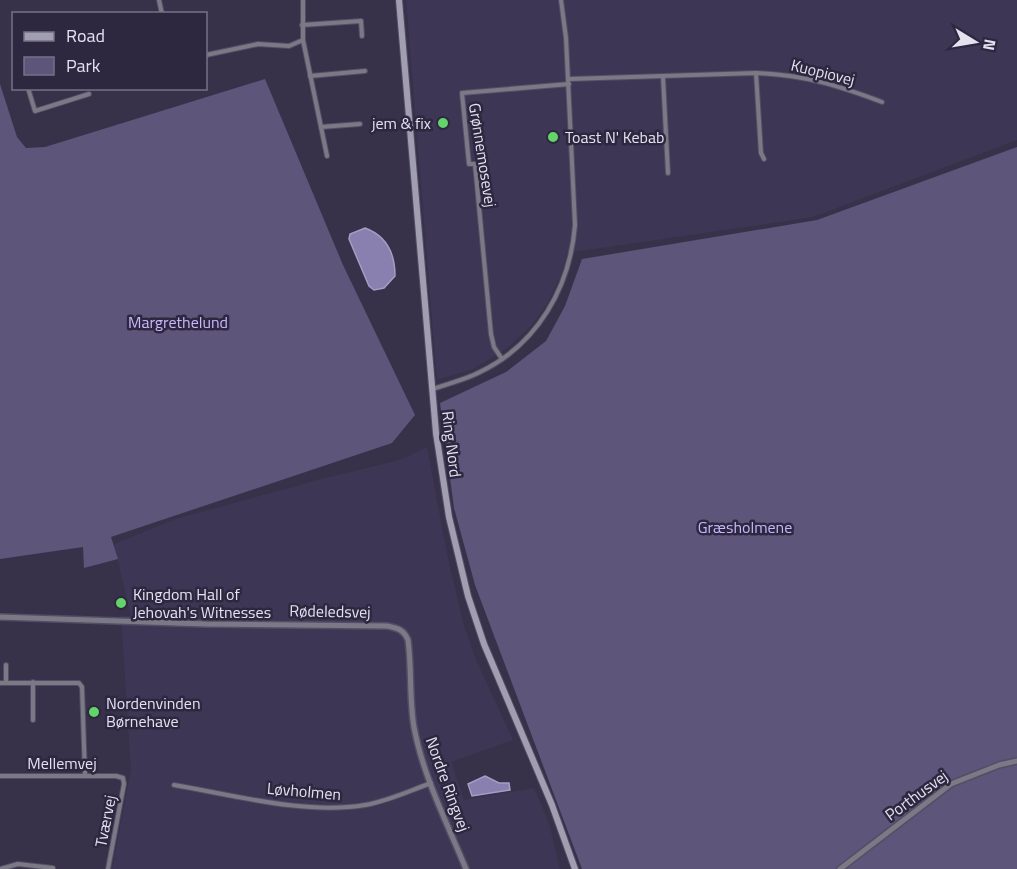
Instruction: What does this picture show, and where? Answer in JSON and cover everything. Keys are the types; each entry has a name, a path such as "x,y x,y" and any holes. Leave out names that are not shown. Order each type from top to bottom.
{"main road":[{"name":"Ring Nord","path":"399,0 436,433 449,517 468,596 484,644 552,805 575,869"}],"street":[{"path":"303,0 303,40 327,156"},
{"path":"433,388 471,376 502,359 522,342 541,322 555,299 569,262 575,225 569,82 561,0"},
{"path":"302,25 361,21 362,36"},
{"path":"207,55 258,44 289,46 303,40"},
{"path":"310,76 365,71"},
{"path":"756,73 761,153 764,159"},
{"name":"Kuopiovej","path":"569,82 756,73 790,75 838,85 882,102"},
{"path":"663,77 668,173"},
{"name":"Grønnemosevej","path":"502,359 494,347 491,334 475,164 469,164 462,93 569,82"},
{"path":"29,90 35,111 89,94"},
{"path":"321,128 360,124"},
{"name":"Rødeledsvej","path":"0,617 207,624 387,626 398,628 405,634"},
{"name":"Nordre Ringvej","path":"405,634 409,646 411,706 415,730 430,783 466,869"},
{"path":"6,665 3,683 75,682 82,687 85,775"},
{"path":"33,682 33,720"},
{"name":"Porthusvej","path":"840,869 951,784 999,765 1017,761"},
{"name":"Mellemvej","path":"0,776 85,775 123,778"},
{"name":"Tværvej","path":"108,869 124,784 123,778"},
{"name":"Løvholmen","path":"174,785 292,805 341,807 392,798 430,783"},
{"path":"0,869 18,864 53,868"}],"shaded area":[{"path":"406,0 1017,0 1017,140 813,217 567,253 562,273 547,304 532,325 506,349 473,369 437,380"},
{"path":"365,228 379,236 391,253 395,276 384,288 374,290 369,286 349,239 350,234"},
{"path":"427,447 448,559 464,626 477,662 513,740 451,762 464,800 534,788 549,823 560,869 112,869 131,770 121,616 131,616 114,544 176,519 403,459"},
{"path":"485,776 499,783 509,783 510,790 472,796 468,784"}],"green space":[{"name":"Margrethelund","path":"265,79 343,265 415,415 392,443 111,537 118,559 84,568 83,547 0,559 0,84 17,137 26,148 45,147"},
{"name":"Græsholmene","path":"1017,147 1017,869 582,869 475,585 454,508 440,403 506,372 546,341 565,306 582,259 817,220"}],"place":[{"name":"jem & fix","path":"443,123"},
{"name":"Toast N' Kebab","path":"553,137"},
{"name":"Kingdom Hall of Jehovah's Witnesses","path":"121,603"},
{"name":"Nordenvinden Børnehave","path":"94,712"}]}
